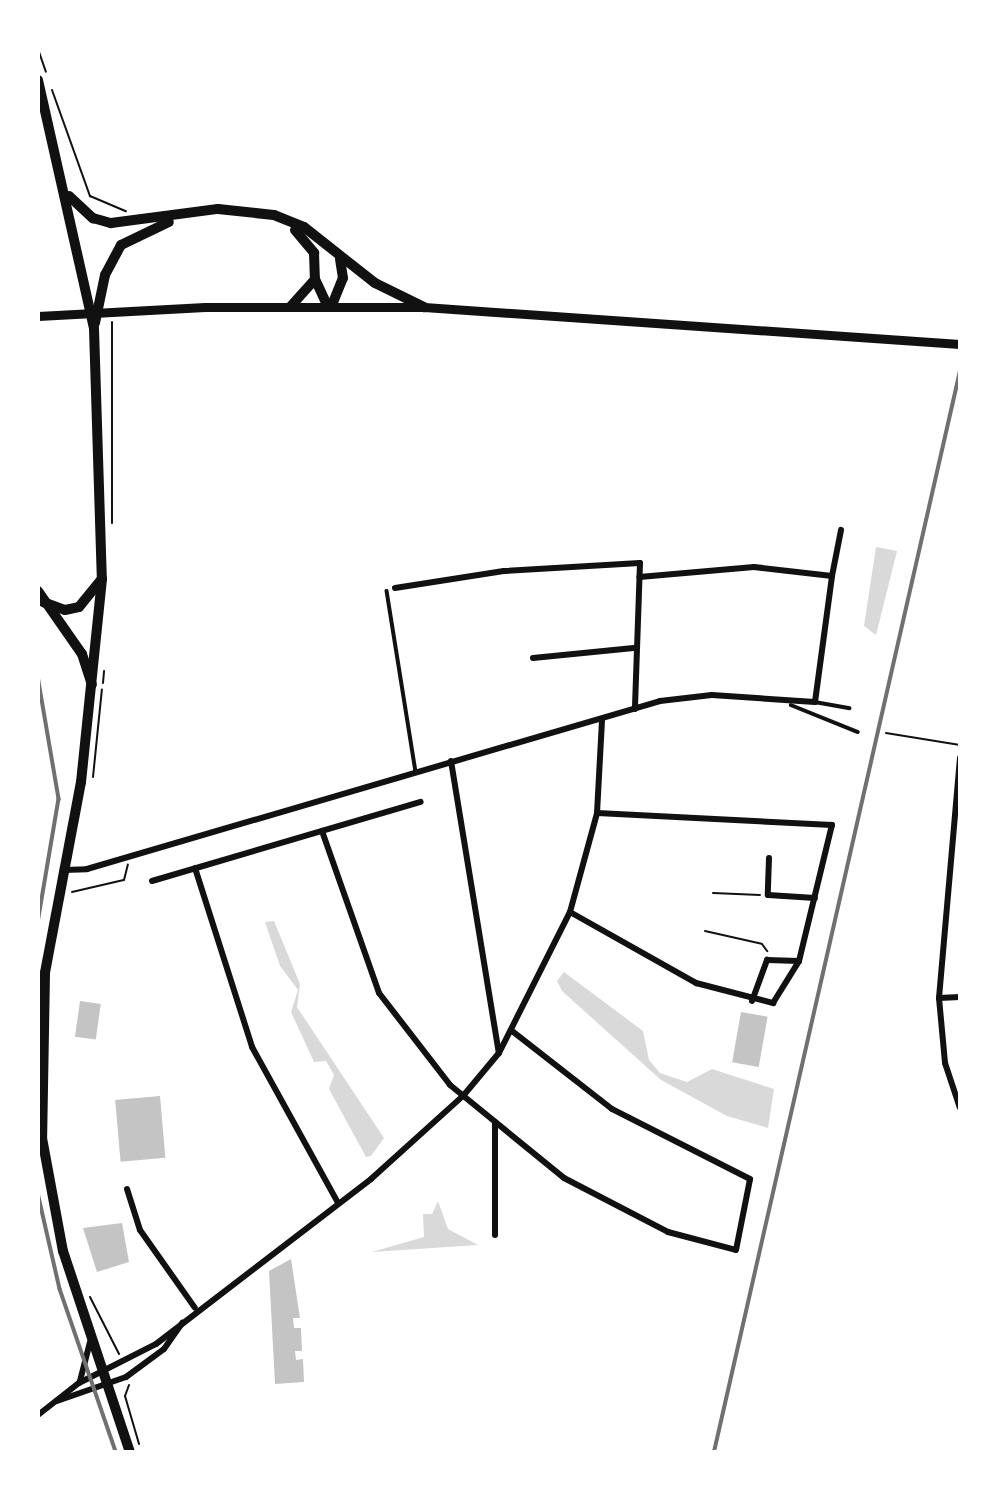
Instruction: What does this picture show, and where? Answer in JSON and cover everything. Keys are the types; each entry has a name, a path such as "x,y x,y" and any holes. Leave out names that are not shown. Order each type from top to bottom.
{"main road":[{"path":"38,80 69,196 94,329 102,579 94,690 68,871 42,975 40,1093 47,1176 91,1337 135,1450"},
{"path":"69,196 93,218 111,223 218,209 274,215 303,227 340,259 424,307"},
{"path":"94,329 111,258 131,236 166,222 237,215 284,224 310,243 315,279 330,305"},
{"path":"330,305 343,278 340,259"},
{"path":"291,306 315,279"},
{"path":"38,316 130,309 330,305 424,307 960,344"},
{"path":"43,603 65,610 79,607 102,579"},
{"path":"38,591 43,603 82,654 94,690"}],"street":[{"path":"68,871 126,858 451,761 602,721 683,696 791,705 815,702 841,530"},
{"path":"396,588 505,571 640,562 634,648 635,709"},
{"path":"639,577 754,567 832,576"},
{"path":"533,658 634,648"},
{"path":"38,1415 79,1383 121,1363 182,1321 195,1308 338,1203 463,1096 499,1052 570,912 597,813 602,721"},
{"path":"960,758 939,998 945,1063 960,1108"},
{"path":"451,761 499,1052"},
{"path":"152,881 421,802"},
{"path":"570,912 696,983 752,1001 778,1001 799,961 830,821 597,813"},
{"path":"322,831 351,928 381,997 463,1096 564,1178 668,1232 736,1250 750,1179 612,1109 512,1031"},
{"path":"769,858 768,895 815,898"},
{"path":"195,868 252,1047 338,1203"},
{"path":"950,873 960,873"},
{"path":"752,1001 771,958 799,961"},
{"path":"939,998 960,997"},
{"path":"495,1122 495,1236"},
{"path":"127,1189 140,1230 195,1308"},
{"path":"57,1401 126,1377 164,1349 182,1321"},
{"path":"79,1383 91,1337"}],"lane":[{"path":"387,591 416,772"},
{"path":"815,702 849,708"},
{"path":"791,705 858,732"}],"path":[{"path":"887,733 960,745"},
{"path":"72,892 124,880 130,873 126,858"},
{"path":"68,871 68,894"},
{"path":"713,893 768,895"},
{"path":"705,931 762,944 771,958"},
{"path":"89,1293 121,1363"},
{"path":"126,1377 135,1450"}],"shaded area":[{"path":"876,547 897,551 876,635 864,626"},
{"path":"274,921 300,984 297,1007 384,1138 371,1156 366,1157 329,1089 334,1075 326,1061 314,1062 291,1012 298,990 280,966 265,922"},
{"path":"564,972 643,1031 649,1060 660,1073 687,1082 712,1069 774,1089 768,1128 727,1116 661,1080 562,991 557,981"},
{"path":"438,1201 448,1229 478,1245 372,1252 424,1237 423,1214 432,1214"}],"building":[{"path":"80,1001 101,1004 96,1040 75,1037"},
{"path":"741,1012 768,1017 759,1067 732,1062"},
{"path":"160,1096 165,1158 121,1162 115,1100"},
{"path":"122,1223 129,1262 97,1272 83,1228"},
{"path":"291,1259 300,1318 293,1318 294,1328 301,1328 302,1351 295,1351 296,1360 303,1359 304,1382 275,1384 269,1271"}],"railway":[{"path":"714,1452 960,371"},
{"path":"38,676 59,799 38,923"},
{"path":"38,1193 60,1289 116,1452"}]}
